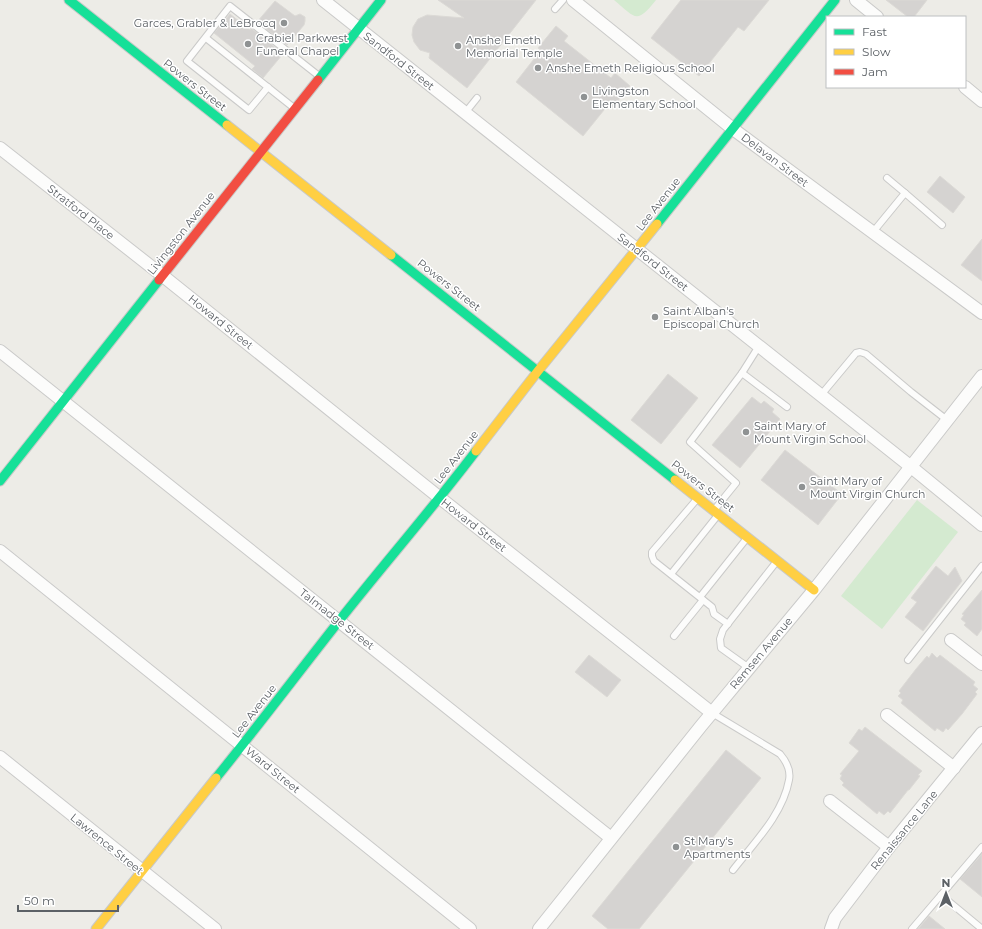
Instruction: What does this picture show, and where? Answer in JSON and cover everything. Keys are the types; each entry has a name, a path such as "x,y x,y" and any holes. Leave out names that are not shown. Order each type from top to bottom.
{"street":[{"name":"Powers Street","path":"69,0 814,590"},
{"name":"Sandford Street","path":"323,0 821,395 982,525"},
{"name":"Livingston Avenue","path":"0,481 381,0"},
{"name":"Delavan Street","path":"573,0 733,129 982,313"},
{"name":"Lee Avenue","path":"96,929 339,621 440,498 538,371 637,250 835,0"},
{"path":"856,0 876,16"},
{"path":"966,88 982,101"},
{"name":"Stratford Place","path":"0,148 163,276"},
{"name":"Howard Street","path":"163,276 712,713"},
{"name":"Talmadge Street","path":"0,351 611,838"},
{"name":"Remsen Avenue","path":"539,929 712,713 814,590 982,376"},
{"name":"Ward Street","path":"0,551 470,929"},
{"path":"951,640 982,664"},
{"path":"887,715 954,768"},
{"name":"Renaissance Lane","path":"831,929 835,918 889,847 982,733"},
{"name":"Lawrence Street","path":"0,757 215,929"},
{"path":"830,801 889,847"}],"lane":[{"path":"555,9 563,0"},
{"path":"268,87 249,110 187,61 230,6 320,77"},
{"path":"206,38 295,109"},
{"path":"465,113 477,98"},
{"path":"887,178 942,224"},
{"path":"873,232 905,193"},
{"path":"671,574 736,483 690,442 742,374 759,346"},
{"path":"821,395 856,353 860,352 866,354 947,420"},
{"path":"742,374 787,407"},
{"path":"698,497 652,552 652,556 654,561 712,607 714,614 728,624"},
{"path":"674,636 748,537"},
{"path":"749,668 721,648 720,639 728,624 777,560"},
{"path":"908,660 982,566"},
{"path":"712,713 780,754 786,762 789,771 789,779 778,810 767,827 733,870"},
{"path":"912,929 982,847"},
{"path":"941,895 982,929"}],"green space":[{"path":"614,0 656,0 644,13 640,16 636,16 632,15"},
{"path":"917,500 958,532 882,629 841,596"}],"building":[{"name":"Anshe Emeth Memorial Temple","path":"438,0 536,0 467,88 429,58 430,53 420,50 414,42 412,35 413,27 418,19 427,15 464,18"},
{"path":"681,0 769,0 744,31 738,27 699,76 651,38"},
{"path":"886,0 927,0 915,16 907,16"},
{"name":"Garces, Grabler & LeBrocq","path":"275,1 295,16 300,14 305,17 304,25 287,45 257,22"},
{"name":"Crabiel Parkwest Funeral Chapel","path":"230,14 250,30 251,28 281,52 280,54 282,55 263,78 252,69 255,66 214,33"},
{"path":"556,26 568,36 564,41 611,78 615,73 630,86 612,108 608,105 583,136 516,82 541,50 538,48"},
{"path":"940,176 965,197 953,213 927,192"},
{"path":"982,239 982,281 961,265"},
{"path":"668,374 698,398 661,444 631,420"},
{"name":"Saint Mary of Mount Virgin School","path":"752,397 761,404 764,401 774,409 772,412 780,419 740,468 712,445"},
{"name":"Saint Mary of Mount Virgin Church","path":"785,450 842,494 818,525 761,480"},
{"path":"936,566 948,576 955,567 962,581 923,631 905,617 917,602 911,598"},
{"path":"982,590 982,629 977,636 964,625 966,623 961,619 964,615 962,614"},
{"path":"932,653 937,658 940,655 975,682 973,685 978,689 975,692 977,694 962,714 948,730 946,728 943,732 937,728 935,731 901,703 903,700 898,696 901,693 899,691 916,669 927,656 929,658"},
{"path":"589,655 621,680 607,697 575,672"},
{"path":"865,727 922,771 918,775 920,776 890,813 888,811 884,815 879,811 877,814 842,785 844,783 840,779 842,775 840,774 859,751 849,743 859,729 862,731"},
{"name":"St Mary's Apartments","path":"726,750 761,778 639,929 608,929 592,916"},
{"path":"982,854 982,897 960,879"},
{"path":"929,916 945,929 918,929"}],"traffic: fast":[{"path":"69,0 227,125"},
{"path":"318,80 381,0"},
{"path":"657,224 835,0"},
{"path":"391,255 675,480"},
{"path":"0,481 159,280"},
{"path":"216,778 339,621 476,451"}],"traffic: slow":[{"path":"227,125 391,255"},
{"path":"476,451 538,371 657,224"},
{"path":"675,480 814,590"},
{"path":"96,929 216,778"}],"traffic: jam":[{"path":"159,280 318,80"}],"place":[{"name":"Garces, Grabler & LeBrocq","path":"284,23"},
{"name":"Crabiel Parkwest Funeral Chapel","path":"248,44"},
{"name":"Anshe Emeth Memorial Temple","path":"458,46"},
{"name":"Anshe Emeth Religious School","path":"538,68"},
{"name":"Livingston Elementary School","path":"584,97"},
{"name":"Saint Alban's Episcopal Church","path":"655,317"},
{"name":"Saint Mary of Mount Virgin School","path":"746,432"},
{"name":"Saint Mary of Mount Virgin Church","path":"802,487"},
{"name":"St Mary's Apartments","path":"676,847"}]}
